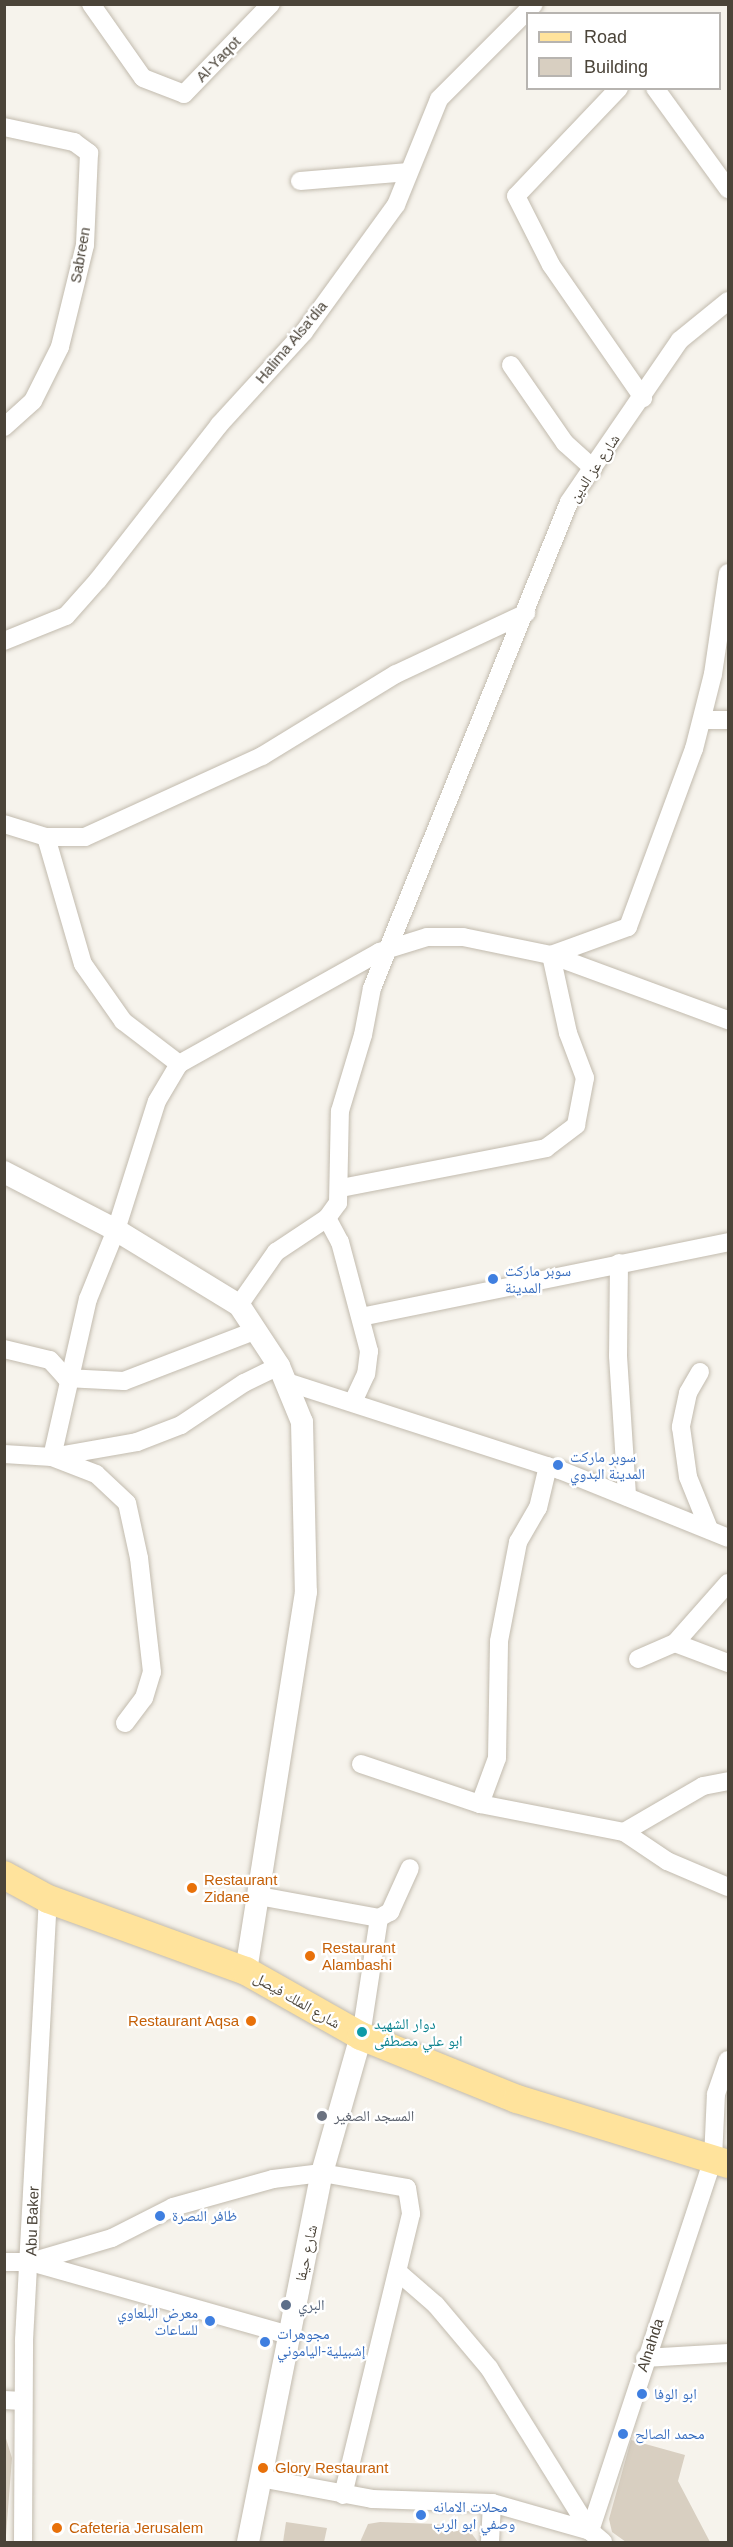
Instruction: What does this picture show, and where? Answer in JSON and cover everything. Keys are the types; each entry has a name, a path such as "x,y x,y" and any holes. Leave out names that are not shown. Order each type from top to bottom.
{"main road":[{"name":"شارع الملك فيصل","path":"4,1875 48,1899 246,1971 361,2036 518,2098 721,2162"}],"street":[{"name":"Al-Yaqot","path":"90,4 143,78 184,94 271,4"},
{"name":"Halima Alsa'dia","path":"4,641 66,616 92,588 219,425 304,332 396,205 439,99 534,4"},
{"path":"617,90 516,196 551,265 643,398"},
{"path":"656,90 729,189"},
{"name":"Sabreen","path":"4,127 74,142 89,153 85,245 60,347 33,401 4,427"},
{"path":"300,181 409,172"},
{"name":"شارع عز الدين","path":"341,1188 340,1111 363,1035 372,988 392,946 570,502 643,398 680,340 729,300"},
{"path":"512,365 565,443 593,468"},
{"path":"552,955 628,927 678,800 702,720 729,573"},
{"path":"4,824 46,837 85,837 296,738 396,674 526,613"},
{"path":"702,720 729,720"},
{"path":"46,837 83,964 123,1021 179,1064"},
{"path":"52,1457 66,1378 88,1299 116,1230 157,1101 179,1064 200,1048 392,946 445,936 552,955 729,1020"},
{"path":"239,1305 280,1249 327,1218 341,1188 546,1148 576,1125 585,1078 568,1033 552,955"},
{"path":"4,1172 116,1230 239,1305 283,1374 302,1422 306,1592 246,1971"},
{"path":"327,1218 340,1242 361,1317 369,1365 353,1402"},
{"path":"361,1317 729,1242"},
{"path":"620,1263 618,1356 627,1497"},
{"path":"4,1349 50,1360 66,1378 124,1381 254,1331"},
{"path":"700,1372 688,1393 681,1427 688,1477 709,1529"},
{"path":"4,1454 52,1457 106,1450 167,1431 283,1374 353,1402 548,1466 729,1538"},
{"path":"52,1457 96,1474 127,1503 139,1558 152,1672 144,1698 125,1723"},
{"path":"480,1804 496,1758 499,1641 518,1542 538,1509 548,1466"},
{"path":"638,1659 675,1643 729,1583"},
{"path":"675,1643 729,1664"},
{"path":"361,1764 480,1804 624,1832 667,1861 729,1887"},
{"path":"624,1832 703,1786 729,1781"},
{"path":"259,1896 379,1917 390,1912 410,1868"},
{"name":"Abu Baker","path":"24,2542 23,2401 48,1899"},
{"path":"361,2036 379,1917"},
{"name":"شارع حيفا","path":"248,2542 322,2173 361,2036"},
{"name":"Alnahda","path":"597,2537 645,2358 721,2162 716,2094 729,2060"},
{"path":"31,2262 112,2238 158,2213 273,2179 322,2173 407,2188 411,2214 343,2494"},
{"path":"4,2262 31,2262 289,2335"},
{"path":"398,2272 436,2305 489,2368 597,2537"},
{"path":"645,2358 729,2353"},
{"path":"4,2400 23,2401"},
{"path":"260,2478 343,2494 492,2503 597,2537"},
{"path":"490,2542 492,2503"}],"building":[{"path":"4,2432 12,2458 6,2535 4,2535"},
{"path":"631,2440 685,2455 678,2481 710,2542 626,2542 612,2532 609,2519"},
{"path":"286,2522 327,2528 324,2542 283,2542"},
{"path":"380,2522 437,2524 472,2534 478,2542 360,2542 368,2524"}],"place":[{"name":"سوبر ماركت المدينة","path":"493,1279"},
{"name":"سوبر ماركت المدينة البدوي","path":"558,1465"},
{"name":"Restaurant Zidane","path":"192,1888"},
{"name":"Restaurant Alambashi","path":"310,1956"},
{"name":"Restaurant Aqsa","path":"251,2021"},
{"name":"دوار الشهيد ابو علي مصطفى","path":"362,2032"},
{"name":"المسجد الصغير","path":"322,2116"},
{"name":"ظافر النصرة","path":"160,2216"},
{"name":"البري","path":"286,2305"},
{"name":"معرض البلعاوي للساعات","path":"210,2321"},
{"name":"مجوهرات إشبيلية-الياموني","path":"265,2342"},
{"name":"ابو الوفا","path":"642,2394"},
{"name":"محمد الصالح","path":"623,2434"},
{"name":"Glory Restaurant","path":"263,2468"},
{"name":"محلات الامانه وصفي ابو الرب","path":"421,2515"},
{"name":"Cafeteria Jerusalem","path":"57,2528"}]}
